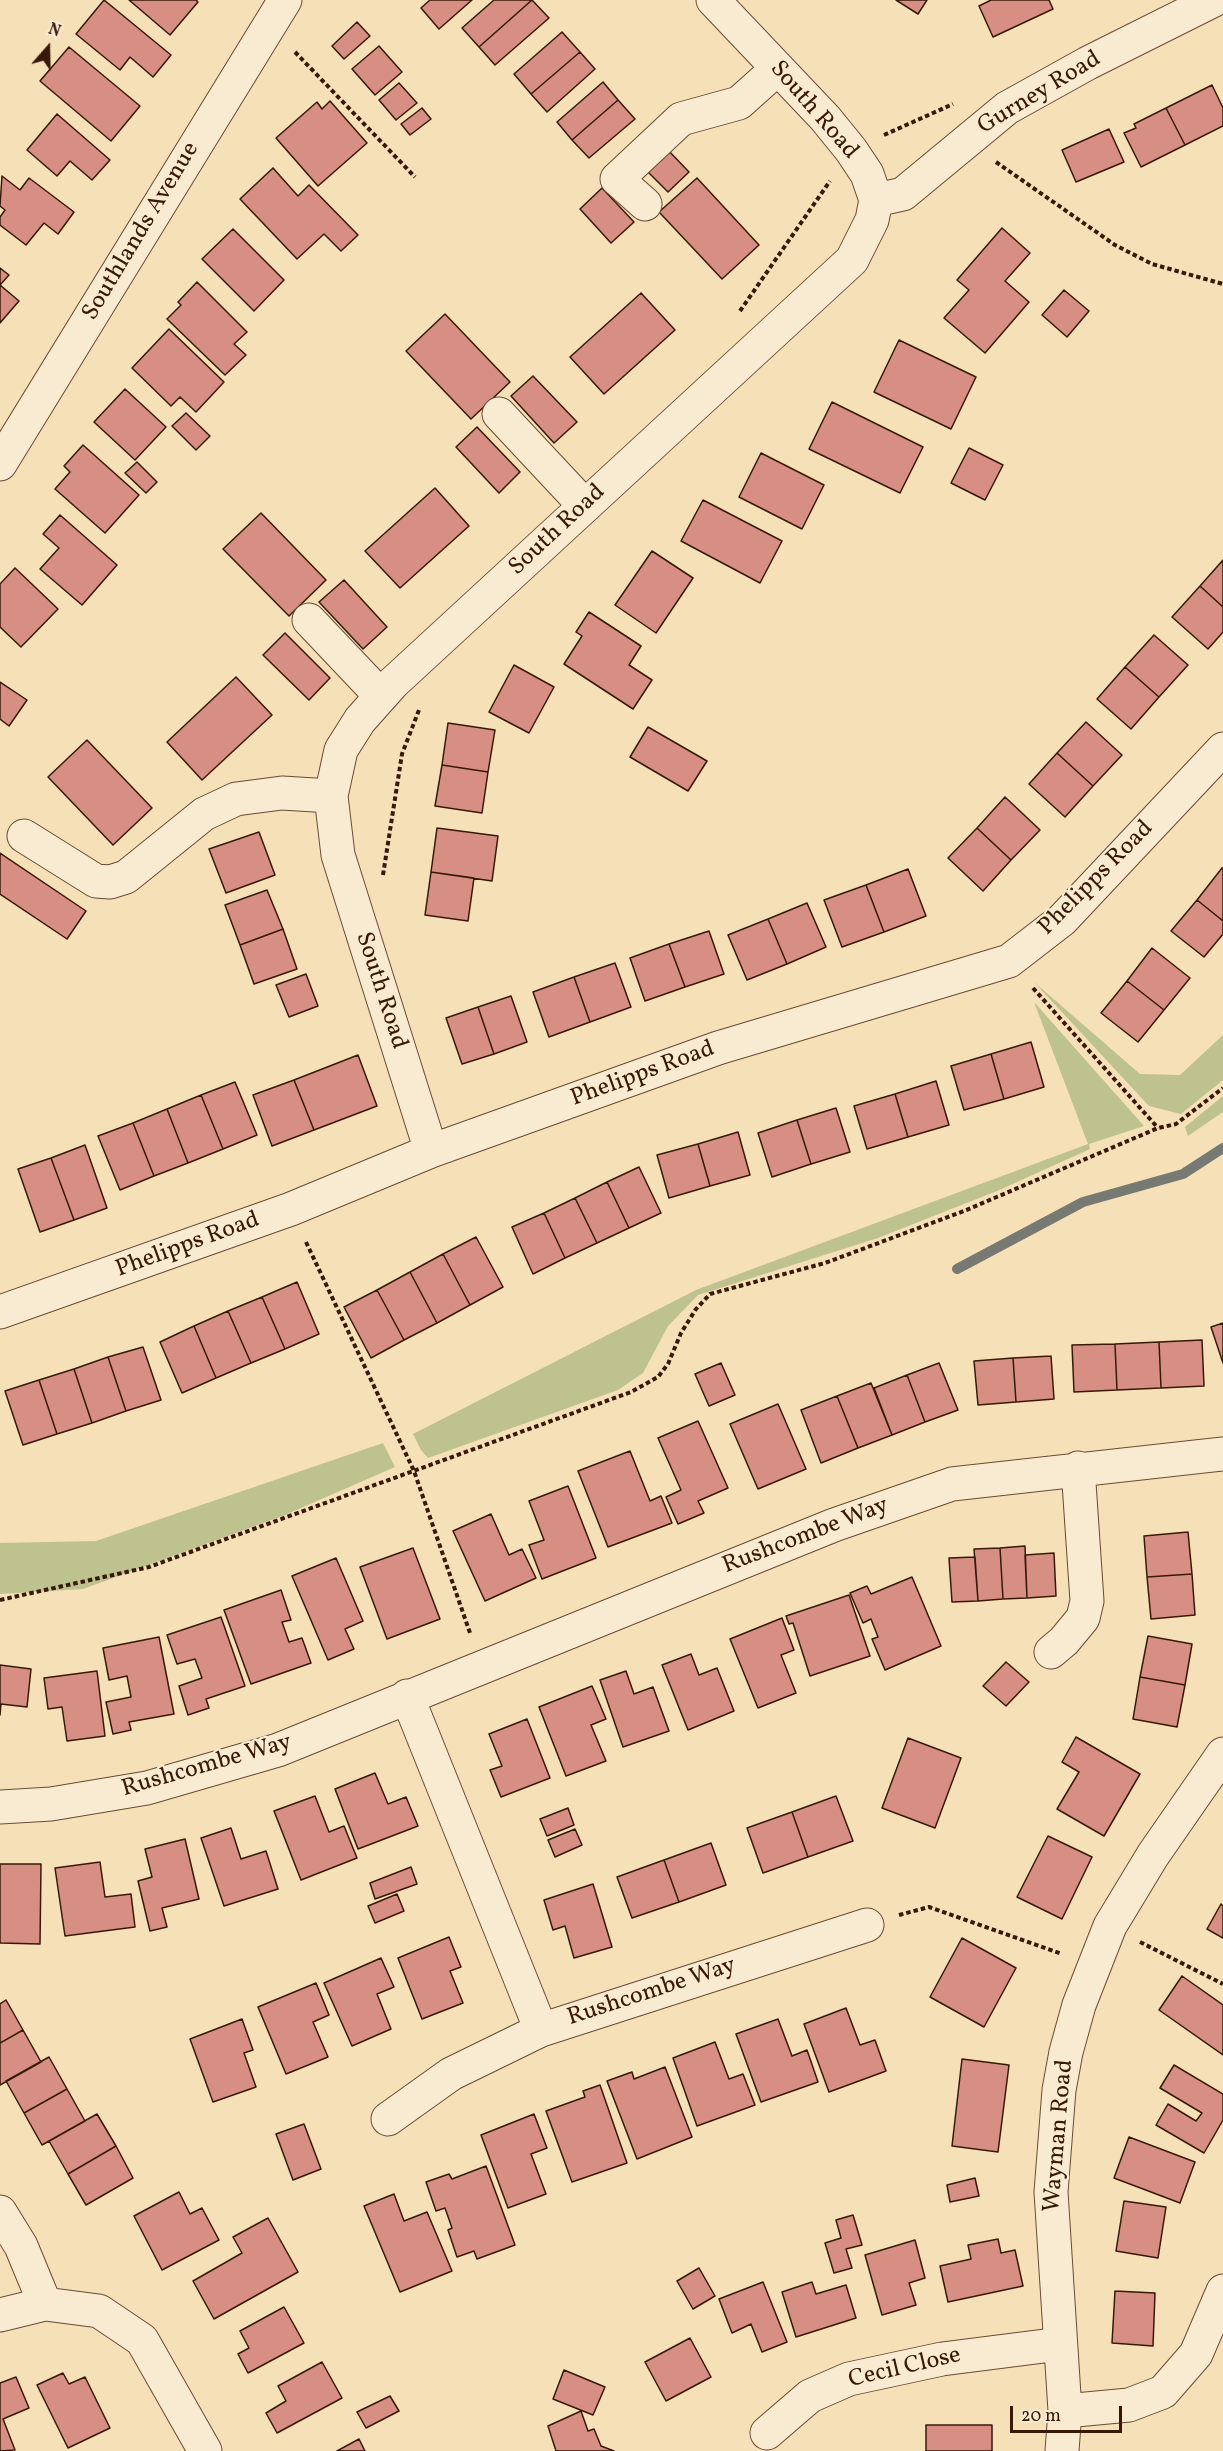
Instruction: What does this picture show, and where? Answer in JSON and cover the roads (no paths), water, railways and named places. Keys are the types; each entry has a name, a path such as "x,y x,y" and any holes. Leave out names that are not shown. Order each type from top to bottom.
{"street":[{"name":"South Road","path":"431,1151 338,855 331,796 341,750 360,720 381,696 852,260 872,220 876,200 867,174 851,150 825,118 713,0"},
{"name":"Gurney Road","path":"876,200 903,194 965,140 1007,108 1214,0"},
{"name":"Southlands Avenue","path":"0,464 277,12"},
{"path":"645,204 617,179 681,119 739,103 777,69"},
{"path":"499,414 585,506"},
{"path":"309,620 381,696"},
{"name":"Phelipps Road","path":"0,1312 291,1209 431,1151 718,1048 1009,961 1062,920 1223,749"},
{"path":"24,836 96,881 110,882 126,877 204,814 236,799 282,793 331,796"},
{"name":"Rushcombe Way","path":"0,1807 51,1804 147,1788 278,1750 481,1665 834,1525 952,1484 1078,1468 1223,1454"},
{"path":"1051,1652 1065,1641 1083,1618 1087,1601 1078,1468"},
{"name":"Rushcombe Way","path":"407,1696 541,2030"},
{"name":"Wayman Road","path":"1062,2451 1065,2411 1052,2192 1059,2090 1079,2005 1110,1926 1153,1855 1223,1754"},
{"name":"Rushcombe Way","path":"388,2119 451,2074 541,2030 867,1924"},
{"path":"0,2212 21,2246 45,2304"},
{"path":"1065,2411 1129,2405 1163,2392 1197,2354 1223,2291"},
{"path":"0,2315 45,2304 99,2311 142,2340 205,2451"},
{"name":"Cecil Close","path":"767,2433 810,2396 849,2379 952,2357 1060,2344"}],"waterway":[{"path":"957,1269 1083,1202 1183,1174 1223,1148"}]}
